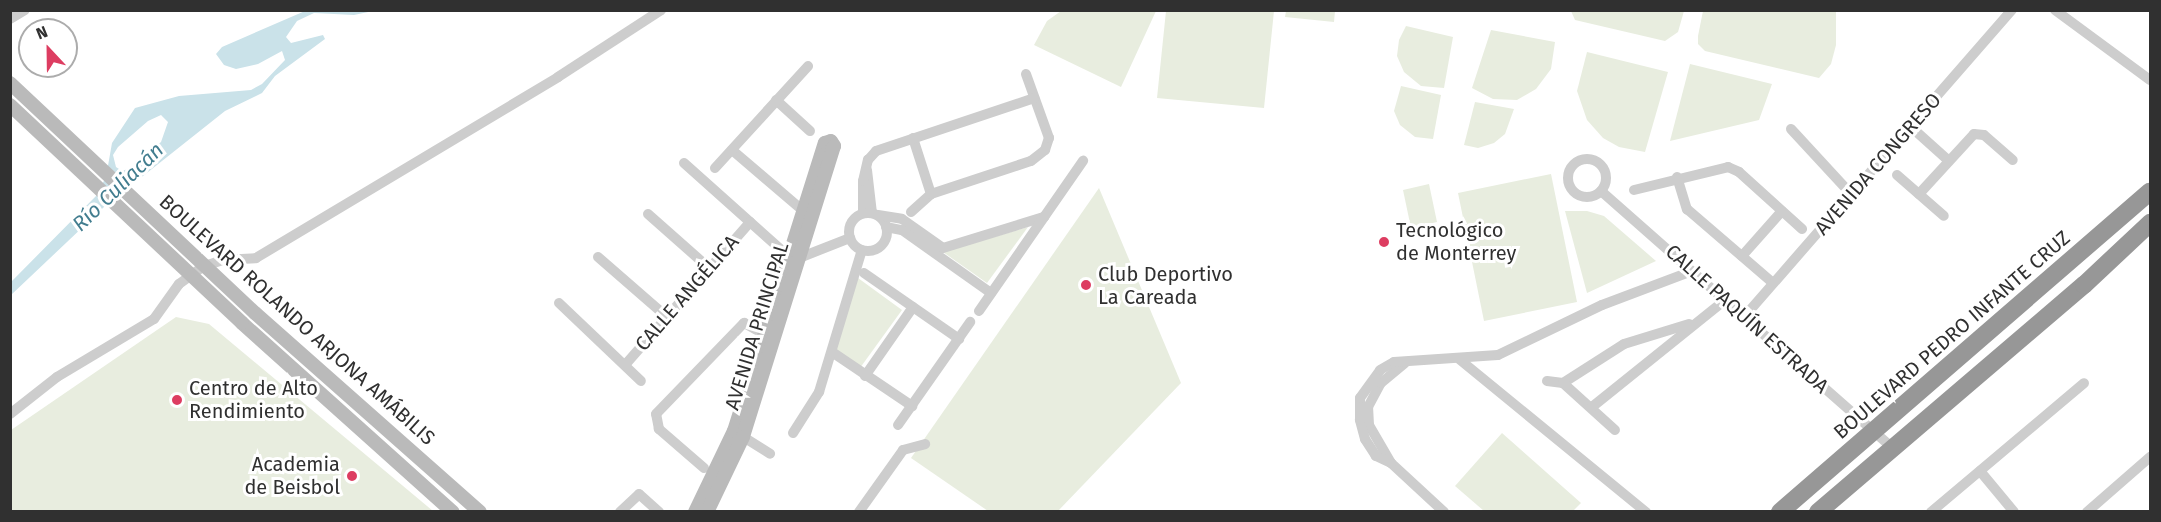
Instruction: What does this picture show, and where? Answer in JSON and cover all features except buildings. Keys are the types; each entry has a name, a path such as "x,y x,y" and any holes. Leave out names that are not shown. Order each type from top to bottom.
{"highway":[{"name":"BOULEVARD PEDRO INFANTE CRUZ","path":"1780,512 2151,192"},
{"path":"1818,512 2084,285 2151,223"}],"main road":[{"name":"BOULEVARD ROLANDO ARJONA AMÁBILIS","path":"10,83 255,313 480,512"},
{"name":"BOULEVARD ROLANDO ARJONA AMÁBILIS","path":"10,105 243,323 453,512"},
{"name":"AVENIDA PRINCIPAL","path":"707,512 739,434 829,147"},
{"name":"AVENIDA PRINCIPAL","path":"695,512 739,434 763,338 793,257"}],"street":[{"path":"10,19 25,10"},
{"path":"10,414 48,383 154,319 179,284 202,267 222,260 256,258 558,77 661,10"},
{"name":"AVENIDA CONGRESO","path":"1744,317 2012,10"},
{"path":"2055,10 2151,80"},
{"path":"715,168 808,66"},
{"path":"911,212 931,194 1031,160 1045,150 1049,138 1026,74"},
{"path":"1034,98 876,151 866,167 871,214 886,227 902,230 941,252 1044,217"},
{"path":"776,100 810,131"},
{"path":"1910,126 1949,161"},
{"path":"1791,129 1852,195"},
{"path":"1919,194 1978,133 2013,160"},
{"path":"912,138 931,194"},
{"path":"732,150 807,214"},
{"path":"979,311 1083,161"},
{"path":"684,163 793,257 850,238"},
{"path":"1634,190 1677,177 1728,167 1739,172 1802,229"},
{"path":"1897,175 1944,216"},
{"path":"1677,177 1687,209 1773,283"},
{"name":"CALLE PAQUÍN ESTRADA","path":"1601,191 1892,448"},
{"path":"1742,256 1782,211"},
{"path":"648,214 709,268"},
{"path":"850,238 850,225 871,214 906,221 991,293"},
{"name":"CALLE ANGÉLICA","path":"625,365 750,222"},
{"path":"793,433 819,392 866,250 886,240 886,227"},
{"path":"850,238 866,250"},
{"path":"598,257 667,317"},
{"path":"1444,512 1391,463 1369,425 1368,406 1381,383 1405,363 1459,359 1510,351 1602,305 1692,271"},
{"path":"860,272 959,339"},
{"path":"1592,407 1725,300"},
{"path":"559,303 641,381"},
{"path":"865,376 913,307"},
{"path":"898,425 970,322"},
{"path":"1547,381 1563,382 1624,344 1695,322"},
{"path":"704,468 659,429 655,418 744,325 763,338"},
{"path":"832,352 912,406"},
{"path":"1459,359 1646,512"},
{"path":"1563,382 1615,430"},
{"path":"1931,512 2084,383"},
{"path":"739,434 770,454"},
{"path":"859,512 903,450 925,444"},
{"path":"2087,512 2151,457"},
{"path":"1980,471 2014,512"},
{"path":"620,512 639,494 659,512"}],"shaded area":[{"path":"1571,10 1684,11 1678,32 1665,41 1575,20"},
{"path":"1061,11 1156,11 1121,87 1034,45 1047,21"},
{"path":"1166,11 1274,11 1264,108 1157,98"},
{"path":"1286,11 1335,11 1334,22 1285,17"},
{"path":"1703,11 1836,11 1836,45 1831,64 1819,78 1705,51 1698,44"},
{"path":"1406,26 1453,37 1444,88 1421,86 1404,72 1397,56 1399,40"},
{"path":"1491,30 1555,42 1551,69 1536,89 1517,100 1493,99 1472,88"},
{"path":"1587,52 1668,72 1645,152 1619,147 1603,138 1587,120 1577,91"},
{"path":"1690,64 1772,84 1759,120 1670,141"},
{"path":"1401,86 1441,95 1433,139 1415,137 1400,125 1394,111"},
{"path":"1475,102 1514,109 1505,134 1494,143 1478,148 1464,145"},
{"path":"1551,174 1577,302 1484,321 1458,193"},
{"path":"1429,184 1437,222 1411,228 1403,190"},
{"name":"Club Deportivo La Careada","path":"1099,188 1181,383 1058,511 988,511 911,458"},
{"path":"1565,211 1587,211 1604,216 1656,261 1587,293"},
{"path":"1028,227 987,283 943,252"},
{"path":"858,278 902,310 860,368 833,350"},
{"name":"Centro de Alto Rendimiento","path":"176,317 209,324 433,511 11,511 11,430"},
{"path":"1502,433 1581,503 1573,511 1484,511 1455,486"}],"water":[{"name":"Río Culiacán","path":"305,11 373,11 354,15 314,13 297,21 286,37 291,43 323,35 325,39 275,76 262,93 225,111 104,207 11,295 11,282 96,196 106,177 112,143 135,108 179,96 251,90 262,84 285,60 282,51 258,64 236,69 224,65 216,54 222,47","holes":["161,115 168,122 161,142 131,168 122,171 116,167 113,155 118,147 148,121"]}],"place":[{"name":"Tecnológico de Monterrey","path":"1384,242"},
{"name":"Club Deportivo La Careada","path":"1086,285"},
{"name":"Centro de Alto Rendimiento","path":"177,400"},
{"name":"Academia de Beisbol","path":"352,476"}]}
